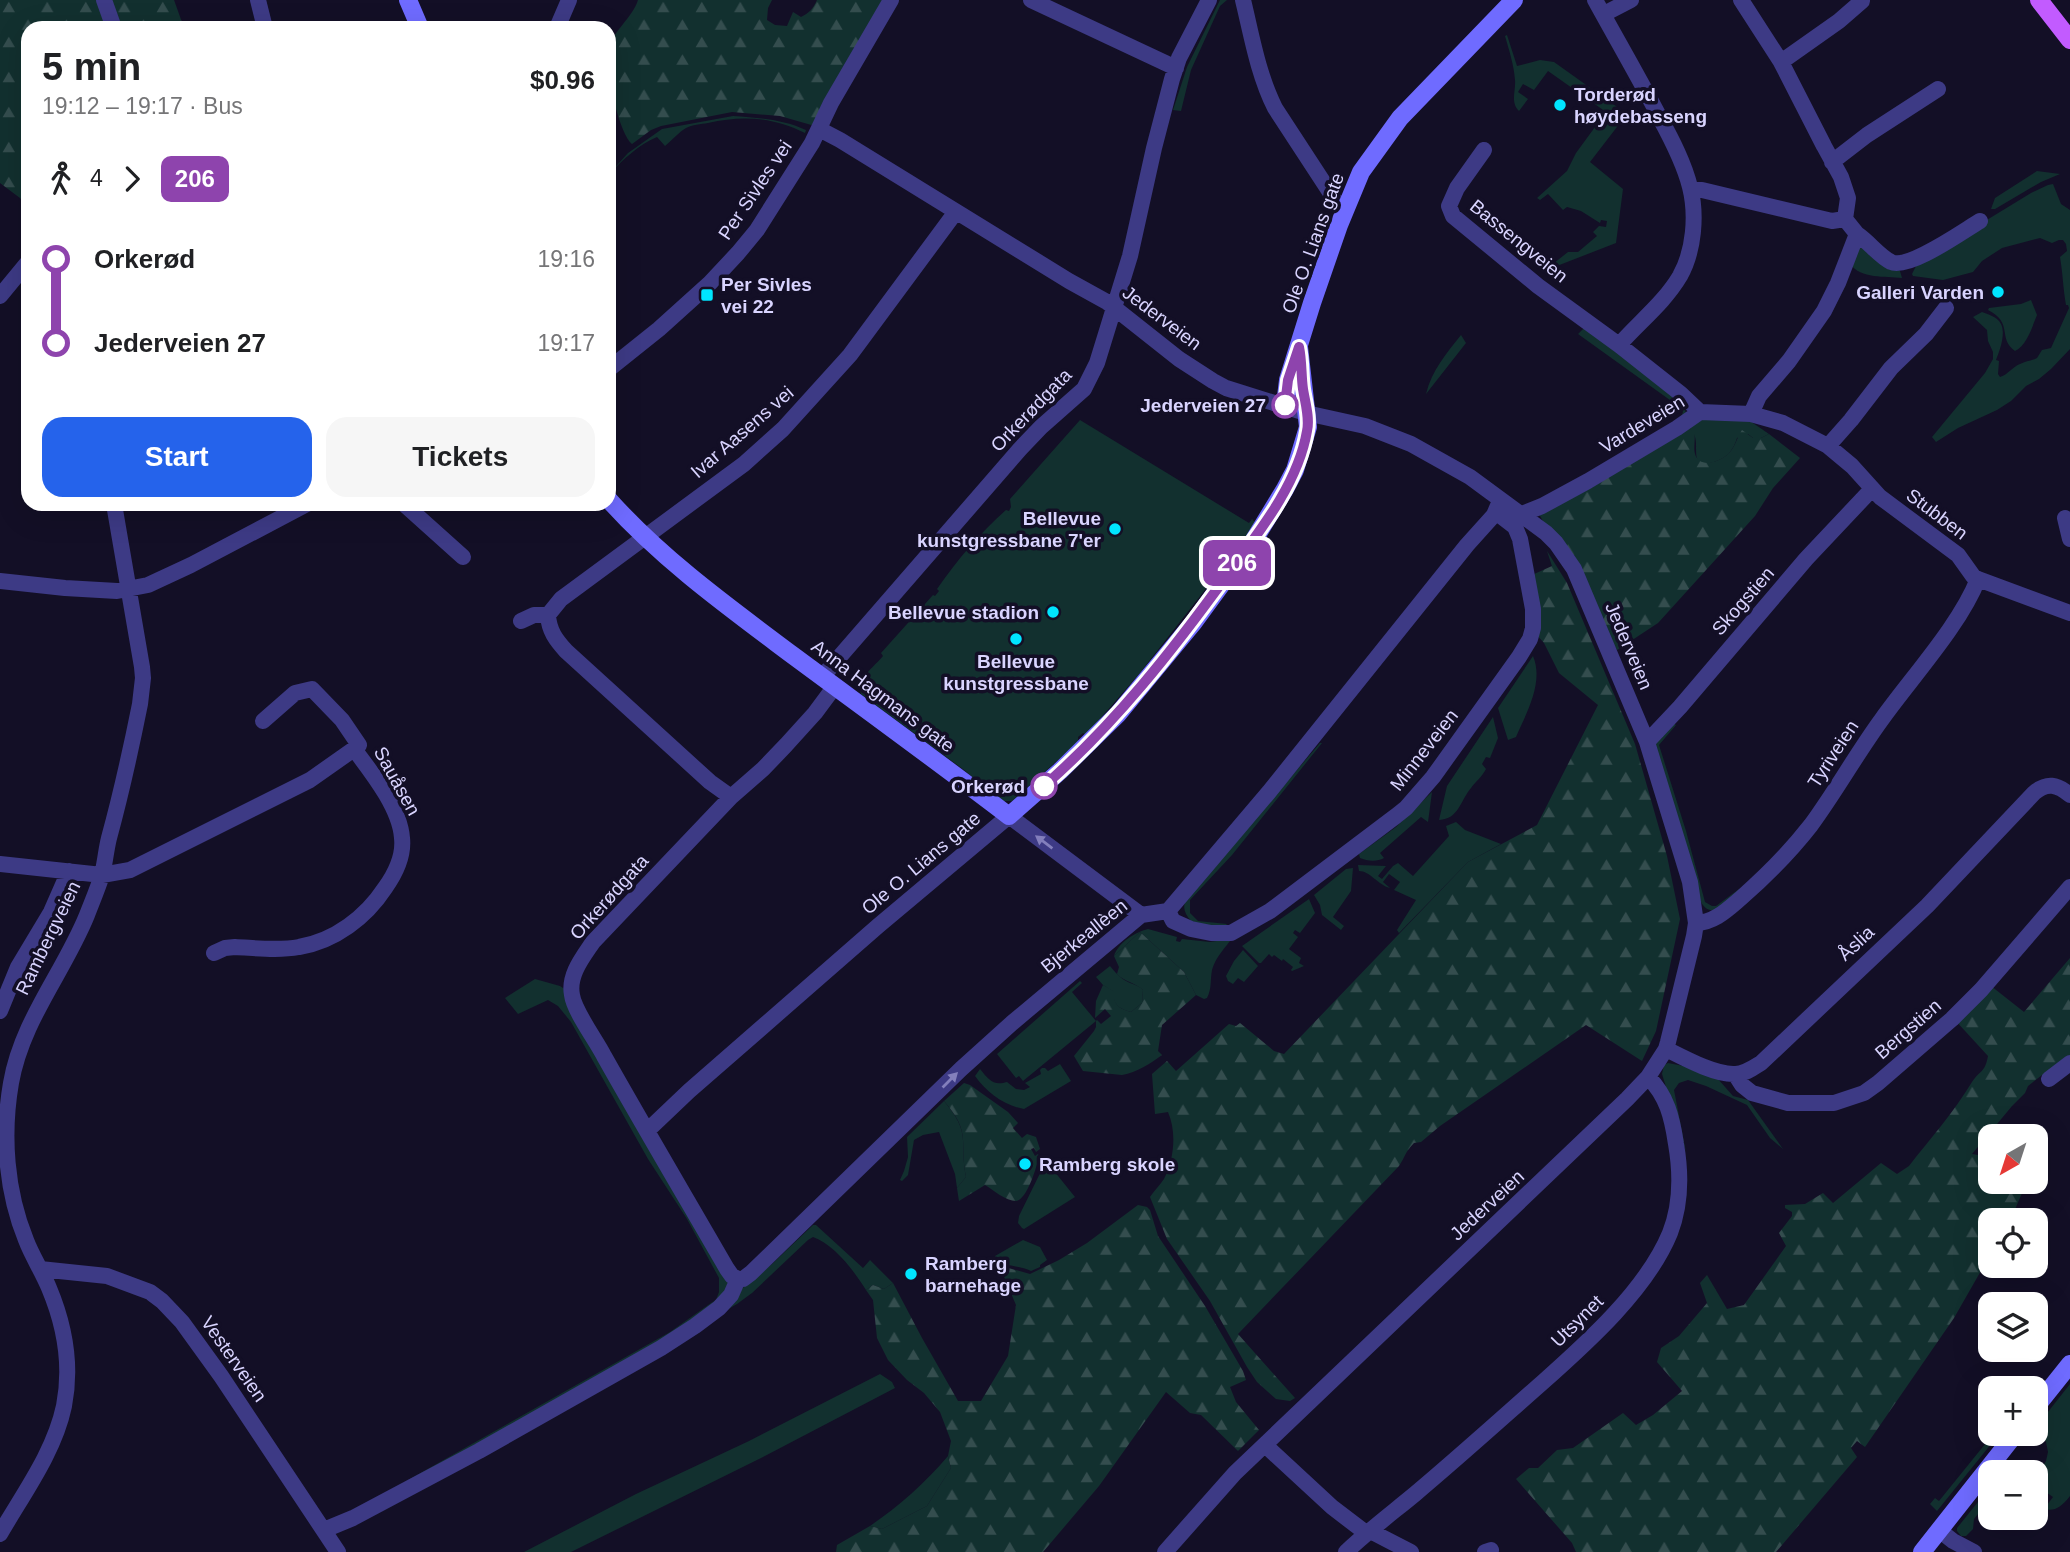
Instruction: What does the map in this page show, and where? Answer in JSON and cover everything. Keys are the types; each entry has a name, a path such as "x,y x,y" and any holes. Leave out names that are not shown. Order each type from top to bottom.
{"main road":[{"path":"2039,0 2070,40"}],"street":[{"path":"104,0 112,21"},
{"path":"258,0 263,21"},
{"path":"408,0 417,21"},
{"path":"560,21 569,0"},
{"name":"Per Sivles vei","path":"616,363 659,329 738,253 771,208 819,129 831,103 891,0"},
{"name":"Orkerødgata","path":"738,1279 726,1269 576,1007 571,993 573,976 593,942 731,797 786,745 829,682 1026,443 1084,389 1097,363 1115,310 1163,109 1176,68 1209,0"},
{"path":"1243,0 1267,92 1337,203 1345,209"},
{"name":"Ole O. Lians gate","path":"1285,405 1288,380 1311,303 1345,209 1362,172 1400,118 1514,0"},
{"path":"1619,345 1664,298 1684,269 1689,257 1693,225 1691,190 1684,165 1600,7 1631,0"},
{"path":"1741,0 1781,62 1841,177 1847,192 1845,219 1857,234 1890,261 1900,263 1924,254 1980,221"},
{"path":"1781,62 1839,21 1862,1"},
{"path":"1041,2 1176,68"},
{"path":"1832,162 1867,135 1938,89"},
{"name":"Jederveien","path":"819,129 1107,302 1179,359 1213,381 1226,388 1306,412 1365,426 1411,444 1462,472 1522,514 1556,543 1574,569 1647,742 1685,864 1696,923 1694,936 1666,1049 1648,1077 1557,1168 1235,1474 1165,1552"},
{"name":"Bassengveien","path":"1484,150 1457,188 1449,206 1453,216 1538,286 1681,394 1700,412"},
{"path":"1691,190 1759,202 1832,221 1845,219"},
{"name":"Ivar Aasens vei","path":"548,615 561,599 744,464 783,429 850,355 955,213"},
{"path":"1751,414 1759,396 1789,361 1824,311 1857,234"},
{"path":"0,296 21,270"},
{"path":"1828,446 1891,368 1926,334 1947,308"},
{"name":"Ole O. Lians gate","path":"648,1130 878,926 1060,771 1118,714 1194,622 1254,540 1295,470 1308,428 1299,347"},
{"name":"Vardeveien","path":"1522,514 1562,495 1673,431 1700,412 1751,414"},
{"name":"Stubben","path":"1751,414 1783,423 1828,446 1891,505 1958,555 1973,576 2070,613"},
{"name":"Skogstien","path":"1647,742 1806,559 1872,489"},
{"path":"1168,911 1269,792 1494,515 1500,500"},
{"name":"Minneveien","path":"1168,911 1173,921 1191,929 1231,933 1280,904 1396,816 1425,787 1519,657 1533,628 1531,594 1520,539 1515,527 1502,517 1500,500"},
{"name":"Anna Hagmans gate","path":"616,507 645,538 731,609 1141,915"},
{"name":"Rambergveien","path":"0,1534 46,1455 64,1406 68,1370 64,1331 21,1226 10,1180 6,1129 11,1083 20,1050 33,1016 86,916 102,875 134,736 142,688 142,667 115,511"},
{"path":"0,581 117,591 148,585 293,511"},
{"path":"412,511 463,557"},
{"path":"2065,518 2070,539"},
{"name":"Tyriveien","path":"1696,923 1709,922 1733,905 1794,846 1879,722 1951,625 1978,579"},
{"path":"521,621 534,615 548,615 550,630 566,651 710,782 731,797"},
{"name":"Sauåsen","path":"0,864 102,875 130,870 310,779 359,745 342,720 312,689 295,693 263,721"},
{"name":"Sauåsen","path":"214,953 235,947 286,949 311,944 348,926 372,907 381,895 397,869 403,846 401,829 375,777 354,749"},
{"name":"Åslia","path":"1735,1074 1747,1072 1777,1049 1927,906 2034,793 2044,786 2053,785 2070,795"},
{"path":"0,1012 18,967 51,912 69,871"},
{"name":"Bergstien","path":"1735,1074 1742,1085 1752,1093 1788,1103 1834,1103 1864,1093 1952,1019 1981,990 2070,887"},
{"name":"Bjerkeallèen","path":"738,1279 751,1273 1012,1023 1141,915 1168,911"},
{"path":"1666,1049 1723,1073 1735,1074"},
{"path":"2049,1079 2070,1063"},
{"name":"Utsynet","path":"1346,1552 1471,1447 1583,1346 1627,1299 1662,1249 1676,1211 1678,1157 1667,1105 1660,1090 1648,1077"},
{"name":"Vesterveien","path":"40,1269 107,1276 150,1292 162,1301 183,1322 221,1376 338,1552"},
{"path":"324,1530 353,1518 479,1451 661,1348 719,1308 731,1295 738,1279"},
{"path":"2048,1392 2070,1364"},
{"path":"1265,1445 1308,1485 1368,1531 1410,1552"},
{"path":"1922,1552 2005,1446"},
{"path":"1939,1530 1974,1552"}],"green space":[{"path":"0,0 174,0 182,21 21,21 21,199 0,183"},
{"path":"638,0 772,0 767,20 775,25 787,26 793,12 801,17 817,0 888,0 815,126 780,116 732,112 661,126 632,144 616,109 616,34"},
{"path":"1220,0 1227,0 1220,6 1191,70 1181,111 1173,110 1187,67"},
{"path":"1507,35 1517,66 1540,60 1554,62 1627,114 1590,162 1623,189 1616,243 1544,271 1568,252 1578,252 1597,236 1593,232 1599,226 1606,227 1607,221 1601,220 1600,223 1581,211 1567,207 1563,210 1548,194 1540,200 1537,198 1567,171 1576,153 1606,112 1548,71 1534,90 1523,84 1518,92 1528,99 1519,111 1514,100 1514,74 1505,36"},
{"path":"733,116 779,121 806,130 805,133 769,121 745,118 694,125 683,130 665,146 657,137 650,140 616,168 628,153 662,129"},
{"path":"2037,171 2060,174 1991,209 1995,198"},
{"path":"2053,184 2061,204 2070,210 2070,349 2051,369 2026,386 2011,401 1936,442 1932,437 1985,373 1993,359 1987,330 1973,317 1982,312 1995,317 2001,324 2002,340 1996,360 1999,361 2000,377 2017,365 2037,358 2042,350 2051,348 2069,308 2066,305 2060,257 2067,251 2066,244 2063,240 2052,243 2040,238 2002,248 1982,261 1973,272 1943,280 1912,274 1918,262 2031,193"},
{"path":"1862,244 1900,271 1902,278 1874,276 1855,269 1850,264 1851,260"},
{"path":"2031,300 2037,315 2026,340 2015,351 2007,341 2001,320 1988,310"},
{"path":"1584,328 1668,390 1684,405 1686,414 1680,420 1683,412 1681,408 1578,334"},
{"path":"1461,335 1466,343 1426,394 1436,370"},
{"path":"1704,419 1750,421 1769,434 1761,438 1753,438 1748,434 1737,438 1726,456 1703,464 1697,458 1695,437 1689,427"},
{"name":"Bellevue stadion","path":"1080,420 1249,523 1252,519 1255,522 1214,582 1086,735 1083,733 1078,737 1078,742 1012,801 1002,801 861,694 861,683 883,656 881,653 933,595 935,596 945,578 978,537 1006,510 1009,511 1010,499"},
{"path":"1688,427 1694,432 1697,459 1705,463 1728,454 1742,430 1753,438 1769,434 1800,458 1773,488 1755,516 1658,623 1617,650 1539,514"},
{"path":"1547,551 1567,583 1635,744 1667,856 1680,919 1656,1031 1642,1061 1586,1025 1421,1142 1414,1143 1399,1166 1238,1334 1295,1398 1290,1401 1276,1399 1257,1382 1210,1301 1167,1239 1150,1197 1164,1179 1172,1155 1173,1137 1168,1112 1155,1114 1152,1074 1167,1061 1176,1071 1229,1024 1236,1026 1240,1023 1274,1051 1284,1054 1468,862 1537,825 1598,705 1559,673 1544,643 1536,634 1532,575 1552,566"},
{"path":"1533,656 1537,676 1533,697 1516,737 1508,740 1498,708"},
{"path":"1493,717 1498,738 1490,758 1486,757 1482,764 1486,769 1455,813 1439,820 1447,786"},
{"path":"1673,723 1676,725 1659,745 1705,902 1716,906 1739,889 1740,892 1713,910 1703,906 1699,898 1655,746 1656,740"},
{"path":"1320,743 1232,855 1190,900 1190,913 1198,921 1227,924 1224,927 1191,921 1185,911 1186,900"},
{"path":"1432,792 1428,822 1421,817 1380,853 1384,858 1372,861 1360,858 1359,854 1396,827"},
{"path":"1456,822 1465,830 1501,844 1468,862 1399,933 1397,930 1416,900 1394,890 1400,882 1389,874 1383,882 1390,888 1359,871 1358,865 1386,866 1378,876 1382,879 1398,863 1413,876 1449,836 1446,826"},
{"path":"1353,868 1351,891 1333,917 1344,926 1341,930 1322,915 1314,895 1346,869"},
{"path":"1309,899 1315,913 1300,933 1295,930 1293,933 1298,937 1289,949 1301,958 1299,963 1304,966 1292,971 1293,967 1283,959 1282,961 1269,954 1259,963 1242,946"},
{"path":"1148,929 1177,937 1176,941 1180,942 1182,939 1210,942 1229,939 1213,966 1207,998 1196,995 1184,972 1140,932"},
{"path":"1140,932 1114,956 1128,939"},
{"path":"1140,932 1184,972 1196,995 1162,1025 1158,1051 1162,1055 1153,1062 1122,1075 1083,1071 1074,1056 1094,1031 1096,1021 1101,1024 1111,1016 1105,1009 1095,1018 1096,1001 1103,985 1115,992 1116,1003 1123,1009 1131,1012 1142,1003 1143,990 1117,974 1119,967 1114,956"},
{"path":"1243,950 1258,966 1244,982 1238,978 1233,984 1226,976"},
{"path":"2070,958 2070,1059 2028,1086 2025,1093 1997,1124 1978,1124 1978,1147 1972,1154 1978,1155 1978,1194 2022,1194 2016,1208 1978,1208 1978,1276 1954,1318 1865,1447 1857,1441 1851,1448 1857,1457 1776,1552 1576,1552 1572,1543 1516,1479 1529,1468 1538,1468 1557,1450 1573,1448 1623,1413 1636,1425 1682,1391 1657,1362 1661,1348 1679,1336 1707,1303 1700,1283 1707,1275 1727,1309 1744,1305 1786,1246 1779,1233 1792,1216 1792,1212 1785,1208 1785,1205 1805,1204 1823,1193 1833,1203 1881,1163 1897,1174 1909,1166 1950,1115 1984,1069 1988,1056 1955,1020 1991,986 2024,1012"},
{"path":"1110,966 1123,979 1143,990 1142,1003 1131,1012 1118,1006 1114,1000 1114,992 1096,977"},
{"path":"535,979 566,990 729,1281 720,1303 561,1401 401,1484 670,1332 716,1300 719,1292 719,1278 687,1219 648,1159 571,1022 558,1006 548,1000 518,1014 505,998"},
{"path":"1080,981 1082,983 1072,992 1096,1021 1023,1081 1019,1076 1016,1078 997,1054"},
{"path":"1668,1063 1694,1068 1718,1079 1733,1096 1748,1100 1783,1149 1770,1138 1747,1105 1688,1080 1679,1083 1674,1090 1686,1152 1662,1074 1664,1065"},
{"path":"1060,1064 1071,1081 1024,1109 996,1097 975,1076 980,1069 992,1081 1007,1082 1016,1089 1024,1090 1030,1087 1025,1083 1041,1074 1042,1068 1048,1071"},
{"path":"964,1083 1008,1112 1018,1123 1013,1128 1022,1138 1027,1134 1036,1137 1040,1149 1036,1152 1034,1148 1031,1149 1035,1156 1038,1154 1038,1161 1024,1195 1016,1201 985,1185 959,1201 957,1188 966,1177 963,1138 958,1121 944,1101"},
{"path":"944,1101 953,1112 961,1130 966,1177 957,1188 955,1174 939,1132 914,1140 908,1175 900,1180 908,1157 907,1137"},
{"path":"1046,1161 1075,1197 1024,1229 1018,1223 1019,1216"},
{"path":"1138,1205 1150,1210 1158,1236 1205,1306 1243,1371 1246,1380 1230,1387 1236,1402 1259,1430 1238,1451 1201,1415 1190,1413 1166,1392 1099,1486 1043,1552 836,1552 837,1545 870,1526 882,1529 927,1506 951,1468 948,1456 951,1441 940,1412 924,1393 888,1360 877,1338 873,1300 866,1290 873,1285 884,1289 893,1283 958,1401 981,1401 1008,1356 1016,1305 1002,1272 996,1267 998,1265 1030,1274 1087,1243"},
{"path":"813,1225 863,1268 870,1260 893,1283 884,1289 873,1285 866,1290 836,1252 813,1237 737,1304 456,1466 739,1291"},
{"path":"1023,1240 1040,1247 1047,1260 1040,1267 1031,1271 993,1263 995,1256"},
{"path":"880,1374 892,1382 895,1388 759,1459 571,1552 524,1552 636,1494 749,1441"},
{"path":"2070,1384 2070,1496 2062,1505 2050,1510 2048,1504 2053,1497 2048,1494 2048,1412"},
{"path":"1983,1446 1990,1446 1937,1511 1930,1504 1935,1498 1939,1501"},
{"path":"948,1456 951,1468 927,1506 882,1529 870,1526 911,1494"},
{"path":"1978,1502 1978,1514 1974,1519 1973,1529 1966,1536 1961,1536 1957,1528"}],"bus line":[{"name":"206","path":"1044,786 1118,714 1169,653 1254,540 1285,489 1295,470 1308,428 1299,347 1288,380 1285,405"}],"place":[{"name":"Torderød høydebasseng","path":"1560,105"},
{"name":"Galleri Varden","path":"1998,292"},
{"name":"Per Sivles vei 22","path":"707,295"},
{"name":"Jederveien 27","path":"1285,405"},
{"name":"Bellevue kunstgressbane 7'er","path":"1115,529"},
{"name":"Bellevue stadion","path":"1053,612"},
{"name":"Bellevue kunstgressbane","path":"1016,639"},
{"name":"Orkerød","path":"1044,786"},
{"name":"Ramberg skole","path":"1025,1164"},
{"name":"Ramberg barnehage","path":"911,1274"}]}
